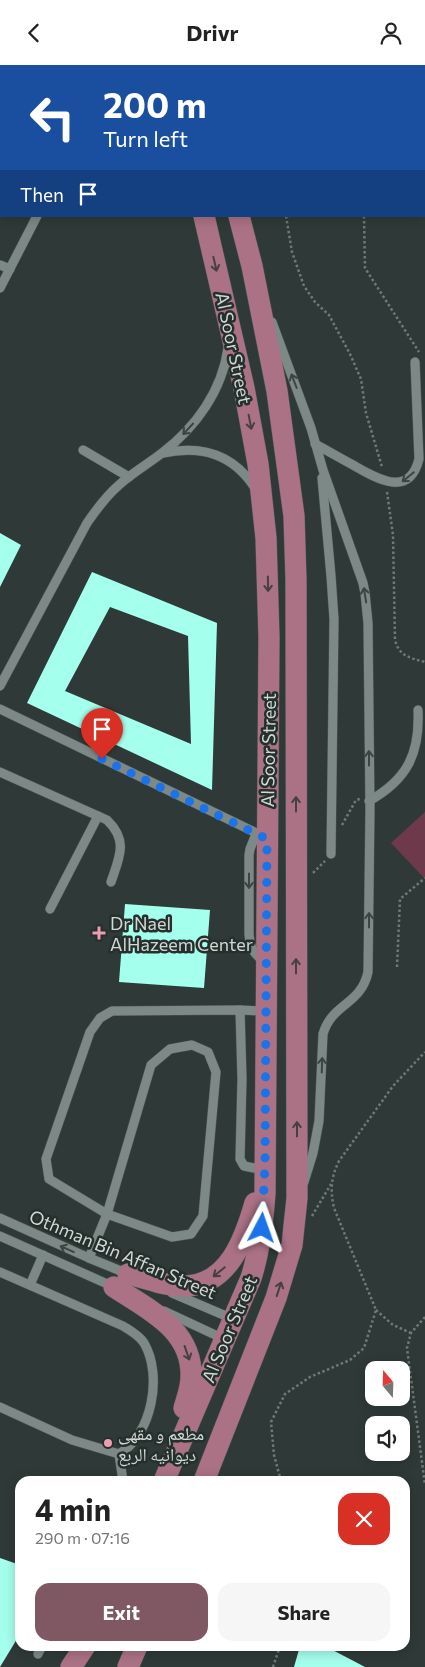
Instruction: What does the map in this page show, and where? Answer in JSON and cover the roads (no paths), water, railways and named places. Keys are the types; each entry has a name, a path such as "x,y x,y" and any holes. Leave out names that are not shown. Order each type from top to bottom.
{"main road":[{"name":"Al Soor Street","path":"167,1476 235,1341 233,1319 257,1260 263,1217 265,1165 266,963 262,836 269,637 268,569 263,501 253,437 229,321 204,217"},
{"name":"Al Soor Street","path":"206,1476 286,1269 295,1223 297,1198 296,580 294,525 277,391 252,266 239,217"},
{"path":"121,1281 184,1286 204,1282 216,1275 233,1258 241,1244 249,1223 265,1165"},
{"path":"121,1281 179,1335 188,1354 191,1371 190,1387 165,1476"},
{"path":"215,1453 235,1341 251,1341 258,1335 267,1321"},
{"path":"72,1667 82,1651"},
{"path":"87,1667 94,1651"},
{"path":"128,1667 135,1651"},
{"path":"137,1667 141,1651"}],"street":[{"path":"0,288 36,217"},
{"path":"0,265 10,269"},
{"path":"252,266 300,396 323,470 363,583 368,623 370,799 368,972 364,987 334,1014 325,1027 323,1034 320,1121 309,1168 297,1198"},
{"path":"0,686 87,523 100,505 117,487 162,453 193,423 216,390 226,360 229,321"},
{"path":"315,443 386,482 402,482 408,478 417,466 419,459 419,359"},
{"path":"162,453 195,449 224,458 240,469 263,501"},
{"path":"83,450 129,477"},
{"path":"323,470 322,488 331,576 334,633 331,854"},
{"path":"0,709 262,836"},
{"path":"370,799 384,793 396,783 409,764 417,742 418,710"},
{"path":"1,775 107,820 114,826 120,838 122,852 111,882"},
{"path":"50,909 98,816"},
{"path":"240,1010 242,1079 240,1159 244,1166 254,1168 265,1165"},
{"path":"88,1258 107,1214 151,1065 170,1049 192,1045 208,1052 216,1072 203,1216 192,1234 172,1237 107,1214 49,1179 46,1159 90,1033 100,1019 112,1011 265,1011"},
{"name":"Othman Bin Affan Street","path":"0,1218 88,1258 121,1281 235,1341"},
{"name":"Othman Bin Affan Street","path":"0,1236 43,1255 233,1319"},
{"path":"30,1285 43,1255"},
{"path":"0,1272 123,1326 138,1335 144,1342 153,1368 153,1388 145,1423 133,1442 126,1450 119,1454 72,1440 0,1407"},
{"path":"119,1454 122,1476"}],"place":[{"name":"Dr Nael AlHazeem Center","path":"99,933"},
{"name":"مطعم و مقهى ديوانيه الربع","path":"108,1443"}]}
